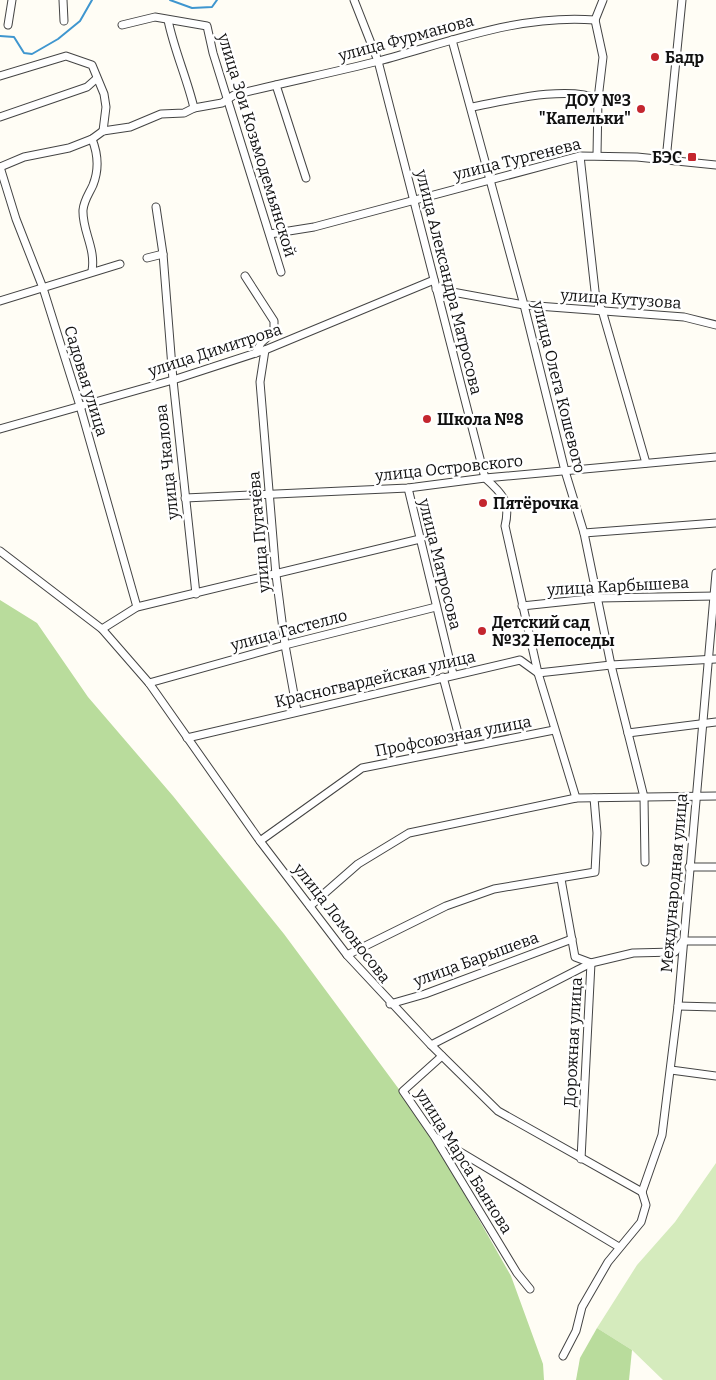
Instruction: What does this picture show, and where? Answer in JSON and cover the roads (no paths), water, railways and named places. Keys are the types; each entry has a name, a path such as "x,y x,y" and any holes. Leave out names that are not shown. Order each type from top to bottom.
{"street":[{"path":"8,25 12,0"},
{"path":"63,0 64,21"},
{"name":"улица Александра Матросова","path":"354,0 378,61 485,478"},
{"path":"597,155 598,99 603,57 595,20 603,0"},
{"path":"666,160 682,0"},
{"path":"122,25 155,17 168,20 171,37 188,83 194,108"},
{"name":"улица Фурманова","path":"103,131 130,127 161,114 184,113 194,108 229,100 234,95 378,61 503,26 572,18 595,20"},
{"name":"улица Зои Козьмодемьянской","path":"168,20 207,26 213,52 281,272"},
{"name":"улица Олега Кошевого","path":"452,40 472,107 488,179 524,305 565,471 584,533 611,665 644,797 645,862"},
{"path":"0,76 66,56 92,65 96,79 104,94 106,106 103,131 92,140 69,148 24,157 0,167"},
{"path":"0,117 87,87 96,79"},
{"path":"276,84 306,178"},
{"path":"472,107 534,96 585,94 598,99"},
{"path":"92,140 97,152 97,169 93,185 84,201 83,212 94,259 92,271"},
{"name":"улица Тургенева","path":"270,234 314,227 488,179 580,156 597,155 716,165"},
{"path":"580,156 596,300 602,310 646,463"},
{"name":"Садовая улица","path":"0,167 16,220 43,288 80,406 137,607"},
{"name":"улица Чкалова","path":"156,206 163,254 173,380 196,594"},
{"path":"147,258 163,254"},
{"path":"0,301 92,271 120,264"},
{"path":"245,276 274,321 274,331 261,343 256,353"},
{"name":"улица Димитрова","path":"0,429 173,380 265,350 434,280"},
{"name":"улица Кутузова","path":"436,289 524,305 567,310 602,310 684,317 716,325"},
{"name":"улица Пугачёва","path":"265,350 260,382 276,574 285,645 297,710"},
{"name":"улица Островского","path":"185,498 408,488 485,478 716,457"},
{"path":"485,478 502,493 508,514 505,526 538,673 576,798"},
{"name":"улица Матросова","path":"408,488 453,674"},
{"path":"584,533 716,523"},
{"path":"102,629 137,607 420,539"},
{"name":"улица Ломоносова","path":"0,551 102,629 149,683 260,841 347,955 390,1004 442,1056 498,1111 642,1192"},
{"name":"Международная улица","path":"642,1192 662,1135 671,1070 716,572"},
{"name":"улица Карбышева","path":"522,606 598,598 715,596"},
{"name":"улица Гастелло","path":"149,683 285,645 436,607"},
{"path":"538,673 611,665 716,659"},
{"name":"Красногвардейская улица","path":"187,738 297,710 520,660 538,673"},
{"path":"443,677 462,748"},
{"path":"628,732 716,722"},
{"name":"Профсоюзная улица","path":"260,841 362,768 554,730"},
{"path":"310,906 358,864 409,833 576,798 716,796"},
{"path":"347,955 454,903 494,889 595,872 597,833 594,798"},
{"path":"689,867 716,867"},
{"name":"Дорожная улица","path":"561,879 575,957 591,963 581,1159"},
{"name":"улица Барышева","path":"390,1004 425,994 572,939"},
{"path":"431,1045 591,963 633,953 675,952 683,941 716,941"},
{"path":"678,1006 716,1007"},
{"name":"улица Марса Баянова","path":"442,1056 403,1091 434,1136 517,1273 530,1289"},
{"path":"671,1070 716,1076"},
{"path":"434,1136 619,1247"},
{"path":"563,1356 576,1332 582,1307 608,1262 641,1222 646,1205 642,1192"}],"waterway":[{"path":"0,36 14,37 24,53 32,54 58,39 80,21 92,0"},
{"path":"170,0 192,8 212,7 217,0"}],"place":[{"name":"Бадр","path":"655,57"},
{"name":"ДОУ №3 \"Капельки\"","path":"641,109"},
{"name":"БЭС","path":"692,157"},
{"name":"Школа №8","path":"427,419"},
{"name":"Пятёрочка","path":"483,503"},
{"name":"Детский сад №32 Непоседы","path":"482,631"}]}
